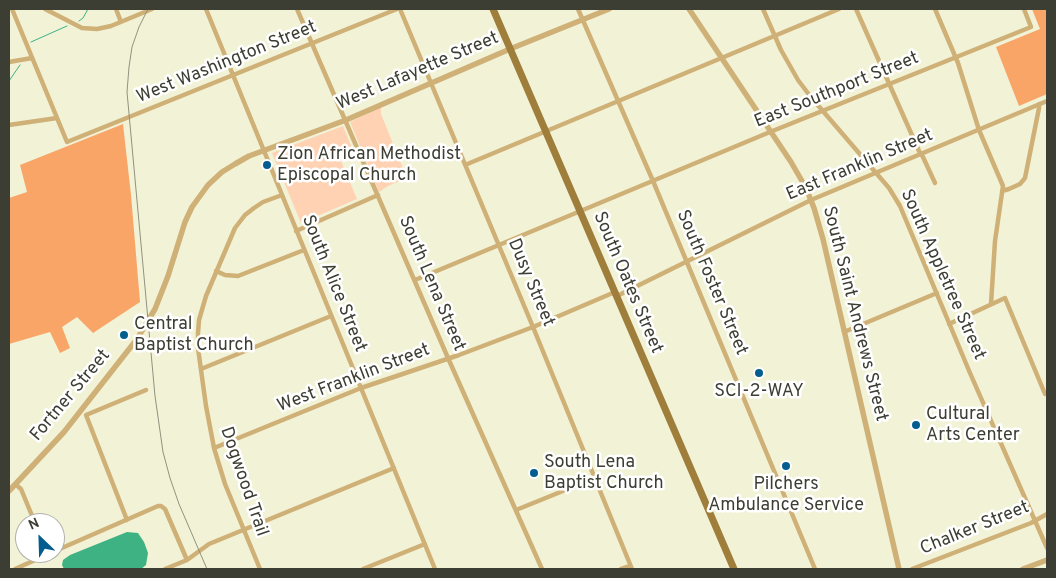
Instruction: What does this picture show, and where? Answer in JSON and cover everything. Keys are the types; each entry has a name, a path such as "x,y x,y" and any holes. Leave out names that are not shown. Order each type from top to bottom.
{"main road":[{"name":"South Oates Street","path":"493,9 734,569"}],"street":[{"path":"9,125 57,118 12,9"},
{"path":"45,9 86,29 103,28 152,9"},
{"path":"116,9 121,22"},
{"name":"South Alice Street","path":"206,9 436,569"},
{"name":"South Lena Street","path":"297,9 448,358 542,569"},
{"name":"West Washington Street","path":"57,118 68,142 398,9"},
{"name":"Dusy Street","path":"398,9 499,245 631,567"},
{"name":"South Foster Street","path":"578,9 654,181 815,569"},
{"name":"West Lafayette Street","path":"264,151 346,120 510,49 609,9"},
{"name":"South Saint Andrews Street","path":"689,9 800,178 811,200 823,239 899,569"},
{"name":"South Appletree Street","path":"763,9 786,60 803,87 877,173 900,206 949,324 1047,548"},
{"path":"465,164 839,9"},
{"path":"856,9 935,183"},
{"path":"937,9 956,58 979,130 1002,182 994,241 991,304"},
{"name":"East Southport Street","path":"415,280 770,132 1031,27 1024,9"},
{"path":"9,62 32,58"},
{"name":"East Franklin Street","path":"687,262 811,200 1047,100"},
{"path":"1002,191 1009,190 1020,184 1025,178 1039,104"},
{"name":"Fortner Street","path":"9,491 83,414 137,339 150,318 168,276 188,214 196,200 222,172 239,161 264,151"},
{"name":"Dogwood Trail","path":"260,569 225,484 214,448 201,368 198,333 199,320 206,296 230,236 239,222 254,208 263,202 282,195"},
{"path":"296,231 378,195"},
{"path":"216,271 225,275 238,276 304,250"},
{"name":"West Franklin Street","path":"214,448 361,388 533,327 616,294 687,262"},
{"path":"844,332 937,293"},
{"path":"949,324 1005,298 1045,394"},
{"path":"201,368 331,316"},
{"path":"127,520 83,414 146,390"},
{"path":"165,569 187,560 207,545 394,468"},
{"path":"516,510 595,478"},
{"path":"15,484 21,489 31,513"},
{"path":"65,548 158,506 162,506 187,560"},
{"name":"Chalker Street","path":"912,569 1031,523 1047,514"},
{"path":"363,569 425,544"},
{"path":"1023,569 1047,560"},
{"path":"15,569 29,563"},
{"path":"621,569 631,567"}],"shaded area":[{"path":"1032,9 1047,9 1047,94 1019,106 996,47 1040,29"},
{"path":"381,107 381,114 407,178 379,192 350,122"},
{"path":"123,124 140,302 93,333 77,317 62,327 70,348 60,353 50,332 9,344 9,198 27,192 20,165"},
{"path":"343,126 352,148 338,154 357,199 301,223 272,153"},
{"path":"127,532 138,533 148,553 146,565 141,569 64,569 62,563 65,563 65,559"}],"waterway":[{"path":"79,21 88,9"},
{"path":"31,42 67,26"},
{"path":"9,81 20,65"}],"railway":[{"path":"148,9 132,47 127,92 155,396 163,452 170,478 207,569"}],"place":[{"name":"Zion African Methodist Episcopal Church","path":"267,165"},
{"name":"Central Baptist Church","path":"124,335"},
{"name":"SCI-2-WAY","path":"759,373"},
{"name":"Cultural Arts Center","path":"916,425"},
{"name":"Pilchers Ambulance Service","path":"786,466"},
{"name":"South Lena Baptist Church","path":"534,473"}]}
